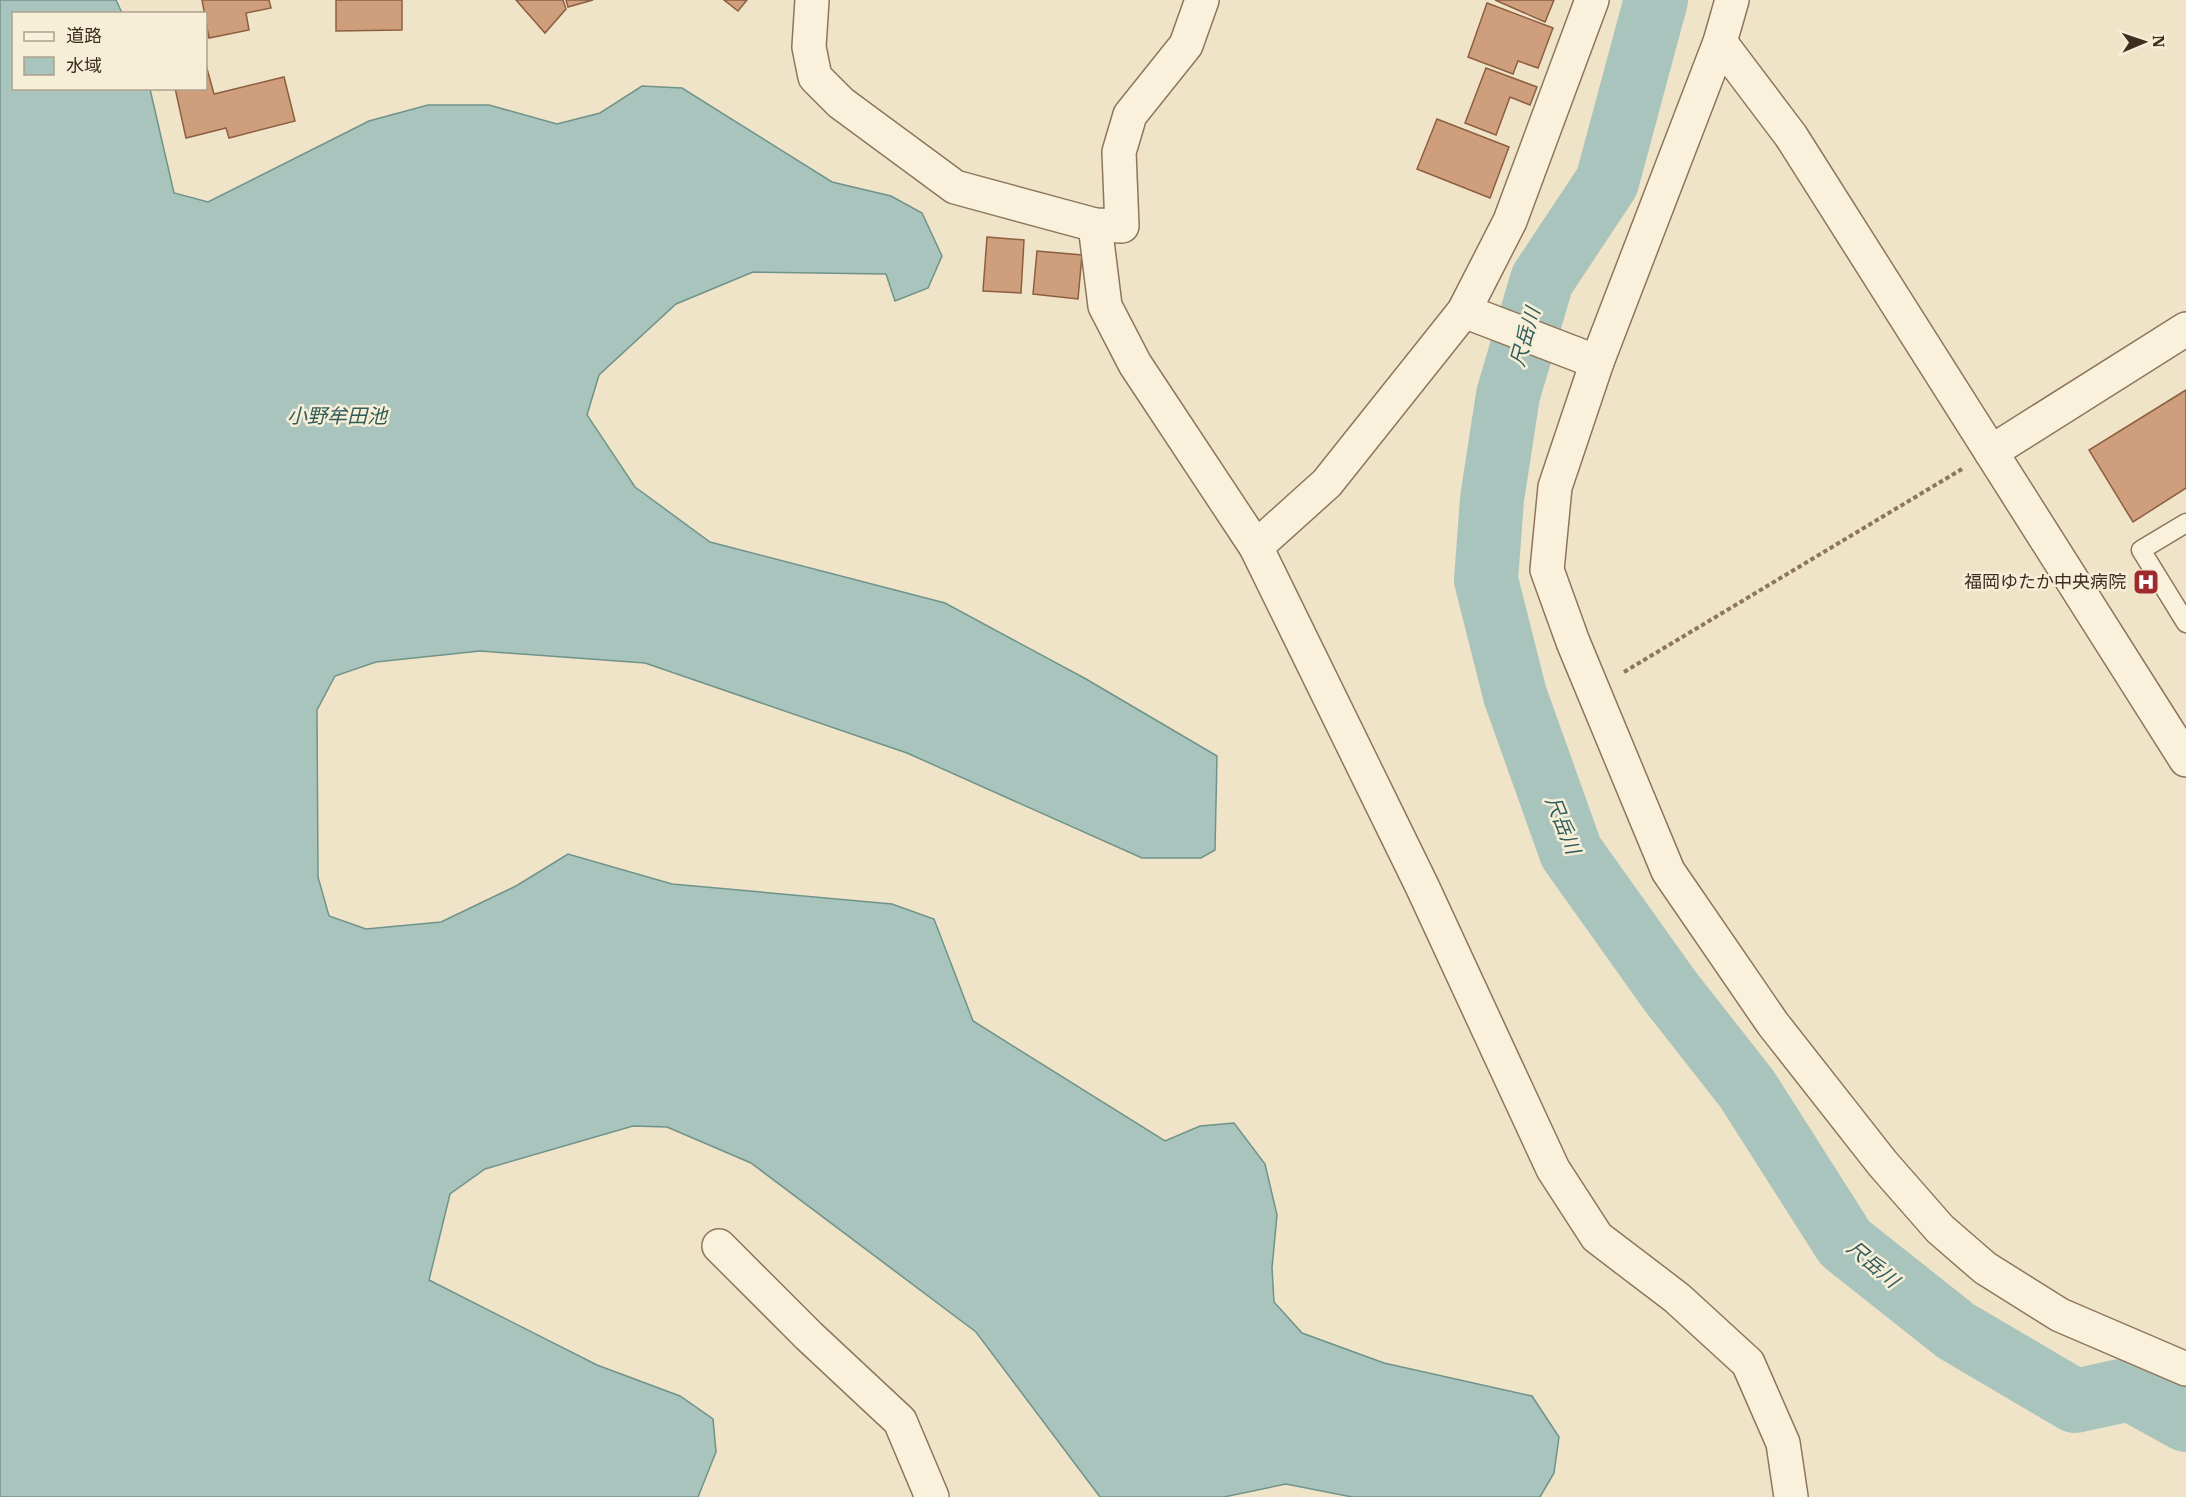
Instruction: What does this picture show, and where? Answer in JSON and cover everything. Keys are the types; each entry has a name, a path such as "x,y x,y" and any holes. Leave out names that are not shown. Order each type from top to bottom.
{"street":[{"path":"812,0 808,47 815,78 840,103 955,187 1095,225 1122,226 1119,152 1130,115 1186,45 1202,0"},
{"path":"1256,547 1327,483 1474,315 1592,0"},
{"path":"1732,0 1720,42 1590,359 1556,487 1547,570 1591,685 1668,871 1773,1024 1883,1164 1940,1229 1985,1268 2060,1315 2186,1369"},
{"path":"1720,42 1791,136 2186,760"},
{"path":"1095,225 1105,306 1135,364 1256,547 1422,886 1553,1169 1597,1237 1677,1298 1748,1363 1783,1443 1791,1497"},
{"path":"1474,315 1590,359"},
{"path":"1991,452 2186,329"},
{"path":"719,1246 809,1336 900,1421 932,1497"}],"lane":[{"path":"2186,523 2141,550 2186,623"}],"path":[{"path":"1624,672 1991,452"}],"water":[{"name":"小野牟田池","path":"0,0 116,0 122,12 12,12 12,90 150,90 174,193 208,202 369,121 428,105 489,105 557,124 600,113 642,86 682,88 832,182 891,196 922,213 942,256 928,288 895,301 886,274 753,272 676,304 599,375 587,415 635,487 710,542 945,603 1086,679 1217,756 1215,850 1201,858 1142,858 907,753 645,663 480,651 376,662 335,676 317,710 318,877 329,916 366,929 441,922 516,886 568,854 672,884 892,904 934,919 973,1021 1165,1141 1200,1126 1234,1123 1265,1164 1277,1215 1272,1268 1274,1302 1302,1333 1384,1363 1532,1396 1559,1437 1554,1473 1540,1497 1352,1497 1286,1484 1224,1497 1100,1497 976,1332 751,1163 667,1127 633,1126 485,1169 450,1194 429,1280 597,1365 680,1396 713,1419 716,1452 698,1497 0,1497"}],"building":[{"path":"202,0 269,0 271,8 246,13 249,30 209,38 207,12 204,12"},
{"path":"336,0 402,0 402,30 336,31"},
{"path":"516,0 563,0 566,9 545,33"},
{"path":"566,0 593,0 568,7"},
{"path":"724,0 747,0 738,11"},
{"path":"1495,0 1554,0 1545,22"},
{"path":"1487,3 1553,28 1538,68 1518,61 1513,74 1468,57"},
{"path":"1486,68 1537,87 1530,105 1510,97 1496,135 1465,123"},
{"path":"207,69 214,94 284,77 295,121 229,138 226,128 186,138 175,90 207,90"},
{"path":"1437,119 1509,147 1490,198 1417,169"},
{"path":"987,237 1024,240 1021,293 983,291"},
{"path":"1037,251 1082,255 1078,299 1033,294"},
{"path":"2186,390 2186,488 2133,522 2089,450"}],"waterway":[{"name":"尺岳川","path":"1656,0 1607,182 1542,280 1508,395 1492,499 1486,580 1515,695 1571,852 1670,991 1747,1089 1845,1243 1956,1331 2075,1401 2130,1389 2186,1420"}],"place":[{"name":"福岡ゆたか中央病院","path":"2146,582"}]}
